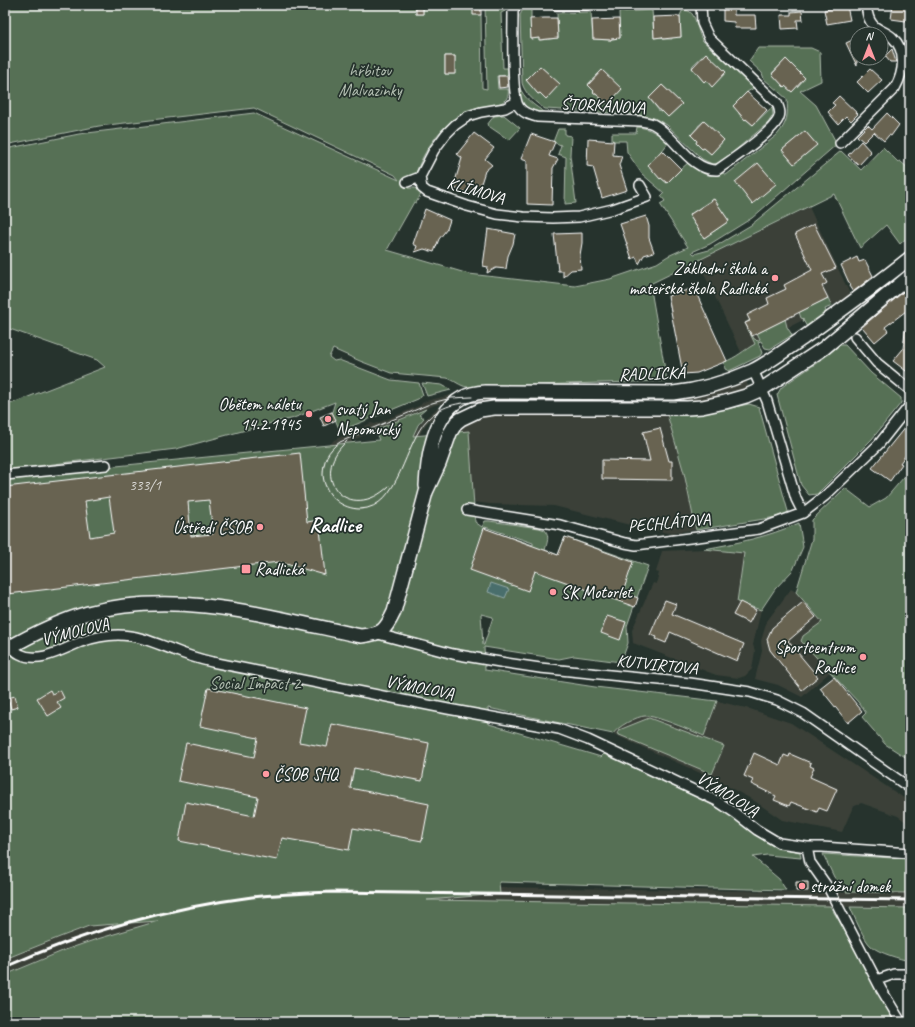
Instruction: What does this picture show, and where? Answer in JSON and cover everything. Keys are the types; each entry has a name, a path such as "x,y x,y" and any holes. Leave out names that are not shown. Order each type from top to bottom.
{"main road":[{"name":"RADLICKÁ","path":"426,492 427,462 439,422 452,405 461,398 471,394 485,392 673,393 702,388 722,382 753,370 834,316 878,284 910,258"},
{"name":"RADLICKÁ","path":"378,634 387,626 394,612 426,492 454,426 461,418 480,410 512,407 702,407 746,396 762,389 824,348 910,276"},
{"path":"7,645 87,614 108,609 156,604 219,607 361,636 378,634"}],"street":[{"path":"516,5 513,11 516,102"},
{"path":"556,5 587,5"},
{"name":"ŠTORKÁNOVA","path":"516,102 522,111 537,117 641,121 652,124 661,130 697,164 709,170 717,170 774,126 780,116 780,110 777,103 709,38 702,23 701,5"},
{"path":"840,143 895,88 900,79 903,68 899,46 892,37 873,25 868,17 866,5"},
{"name":"KLÍMOVA","path":"516,102 505,108 468,116 456,124 434,150 420,177 422,188 427,192 467,206 497,214 523,217 579,217 613,209 647,197 640,185"},
{"path":"407,182 420,177"},
{"path":"855,337 877,363 910,390"},
{"path":"753,370 767,401 796,499 803,513"},
{"name":"PECHLÁTOVA","path":"466,510 560,525 625,543 636,544 759,529 803,513 825,496 879,444 910,405"},
{"path":"5,475 106,465"},
{"name":"KUTVIRTOVA","path":"378,634 445,652 500,662 540,668 690,683 750,692 777,700 804,713 910,788"},
{"name":"VÝMOLOVA","path":"7,645 18,654 32,658 44,656 101,637 117,635 136,637 150,640 196,658 212,662 448,709 559,729 588,740 717,802 756,830 779,843 807,847 910,853"},
{"path":"807,847 810,862 829,889 881,989 901,1022"},
{"path":"877,980 901,973 910,974"}],"shaded area":[{"name":"Základní škola a mateřská škola Radlická","path":"809,207 851,296 741,352 698,261"},
{"path":"746,381 750,390 704,403 478,404 476,401 476,398 708,393"},
{"path":"455,394 456,396 451,401 435,405 358,438 346,446 340,453 336,460 334,469 334,478 338,486 347,495 357,497 374,493 386,484 394,473 422,421 436,409 449,403 439,415 427,423 422,430 391,496 381,506 368,512 356,513 335,505 325,494 318,478 318,466 325,450 334,440 371,423 375,424 421,405 426,401"},
{"path":"514,414 667,414 684,473 696,530 668,533 554,506 490,504 446,499 458,432 465,425 481,417"},
{"path":"704,549 744,553 737,602 761,610 753,645 755,651 752,669 745,676 739,678 716,675 633,643 632,630 653,583 656,584 659,573 656,572 662,551"},
{"path":"791,589 796,592 822,622 803,636 801,641 830,672 802,697 778,685 755,679 762,651 761,641 767,621"},
{"path":"717,701 750,709 791,723 910,802 910,825 898,816 861,803 853,807 842,832 782,820 753,800 716,780 613,734 616,729 624,724 644,715 704,736"},
{"path":"333,885 910,893 910,908 333,899 169,919 94,940 5,975 5,959 90,926"}],"green space":[{"name":"hřbitov Malvazinky","path":"5,5 416,5 416,14 423,14 423,5 473,5 481,15 482,88 487,89 485,5 506,5 505,11 501,13 503,68 508,68 508,75 497,76 498,89 508,89 507,98 495,105 475,108 466,112 457,117 441,130 428,148 415,176 407,180 408,188 415,188 421,194 416,203 414,202 387,250 469,274 575,286 610,279 657,263 688,247 660,204 665,201 661,196 664,193 642,174 627,152 626,141 612,141 612,133 636,133 637,127 650,130 665,140 668,143 648,165 667,183 689,162 704,174 717,175 723,173 726,175 777,135 785,122 787,99 764,79 762,73 749,61 758,48 811,48 820,52 821,81 800,91 816,105 837,144 752,218 710,244 692,252 694,254 709,250 751,225 841,151 861,170 883,147 898,162 900,161 910,170 910,235 900,244 886,225 860,248 834,194 650,284 667,381 467,387 447,378 391,373 333,349 329,357 334,361 339,360 391,380 419,383 423,395 418,399 340,431 332,412 335,402 291,419 176,449 5,470 5,406 105,367 97,360 7,328 5,324 5,149 79,134 254,113 399,180 395,175 254,108 99,126 5,145","holes":["445,56 455,56 454,74 445,74","786,59 805,78 792,92 785,86 784,87 772,73","805,131 816,145 794,164 782,150","713,199 729,221 704,238 689,215"]},
{"path":"531,6 531,38 539,38 540,40 558,38 557,13 591,12 593,39 611,40 620,38 619,12 652,10 654,38 662,37 663,39 672,39 672,37 681,37 680,16 682,11 687,10 691,12 696,21 703,41 754,88 747,92 733,106 739,114 753,125 772,107 773,115 768,123 720,163 712,164 702,159 667,125 654,118 633,114 545,109 528,94 522,83 520,15 523,9","holes":["706,53 712,86 706,80 704,82 692,68 693,65","540,66 559,84 546,99 540,93 538,94 527,80","602,70 600,98 588,84","662,85 682,104 668,117 662,111 660,112 649,98","704,121 724,140 711,154 704,148 702,149 691,135"]},
{"path":"519,86 521,91 534,105 546,113 534,111 523,103"},
{"path":"504,115 520,128 509,140 487,125 494,116"},
{"path":"558,129 565,129 565,135 571,136 570,155 576,203 565,204 566,157 558,154 561,145 553,142"},
{"path":"828,298 832,306 825,309 827,314 807,327 799,312"},
{"path":"785,319 787,327 792,335 770,349 765,348 761,341 758,342 762,353 760,356 729,371 725,369 724,362 755,344 745,323 750,320 746,323 754,339 757,341 760,339 757,333"},
{"path":"839,345 845,345 871,373 901,398 901,403 872,439 817,494 809,495 801,485 777,395 781,388 821,360"},
{"path":"422,383 442,385 451,390 427,396"},
{"path":"749,404 759,407 789,515 696,530 684,473 667,414 706,413"},
{"name":"Social Impact 2","path":"426,409 419,415 424,418 418,425 413,436 469,431 475,522 482,527 485,521 489,521 539,528 547,532 548,540 545,550 558,555 565,537 648,566 627,626 628,643 621,662 574,656 559,659 484,647 485,670 595,687 717,701 704,736 650,716 641,716 628,722 613,734 488,708 489,724 601,757 604,754 707,802 731,816 766,842 779,848 800,852 801,858 767,855 753,857 779,879 786,890 499,882 500,894 427,900 830,906 895,1022 5,1022 5,975 65,950 158,921 89,926 5,959 5,477 379,440 375,430","holes":["485,527 533,543 533,545 485,529","481,614 493,617 484,645 483,645"]},
{"path":"910,470 910,760 885,744 862,717 866,713 858,702 801,641 803,636 822,622 796,592 812,539 812,520 845,488 870,507 886,498"},
{"path":"799,523 803,547 793,570 775,589 761,610 737,602 744,553 704,549 764,536"},
{"path":"649,718 724,746 712,774 617,734 619,730"},
{"path":"823,854 910,859 910,893 846,892 834,877"},
{"path":"850,907 910,908 910,961 884,953 871,946 862,933"}],"water":[{"path":"491,583 509,589 505,598 488,592"}],"building":[{"path":"416,5 423,5 423,14 416,14"},
{"path":"473,5 481,5 481,15 473,15"},
{"path":"893,5 909,5 906,21 891,19"},
{"path":"847,6 850,20 827,24 824,10"},
{"path":"723,9 734,9 734,15 755,15 756,28 735,28 734,22 723,21"},
{"path":"802,11 803,20 797,20 798,28 782,29 781,15 791,15 791,12"},
{"path":"680,16 681,37 663,39 662,37 654,38 653,17"},
{"path":"557,18 558,38 539,40 539,38 531,39 530,19"},
{"path":"619,19 620,38 611,40 593,39 592,20"},
{"path":"849,42 849,49 846,43"},
{"path":"892,49 896,62 889,61 889,52"},
{"path":"706,53 726,72 712,87 706,80 704,82 692,68"},
{"path":"445,56 455,56 455,74 445,74"},
{"path":"786,59 805,78 792,92 785,86 784,87 772,74"},
{"path":"540,66 560,84 546,99 540,93 538,94 526,80"},
{"path":"870,69 882,80 868,93 857,82"},
{"path":"602,70 622,89 608,104 593,92 594,91 588,85"},
{"path":"498,76 507,76 508,87 499,88"},
{"path":"662,85 682,104 668,117 662,111 661,112 649,98"},
{"path":"747,92 767,110 753,125 746,119 745,120 733,106"},
{"path":"839,96 858,114 851,121 846,116 838,124 828,112 835,105 832,103"},
{"path":"887,113 899,125 891,136 889,135 884,141 874,132 864,142 857,136 868,125 872,129"},
{"path":"704,121 724,140 711,154 704,148 702,149 691,135"},
{"path":"805,131 817,145 794,164 782,150"},
{"path":"474,133 494,148 485,159 492,165 485,171 477,196 453,188 462,158 457,154"},
{"path":"531,134 555,142 549,156 558,159 553,168 552,205 527,204 527,161 521,159"},
{"path":"588,139 614,141 613,155 622,156 619,165 627,190 602,198 593,167 587,166"},
{"path":"861,141 871,152 859,165 848,155"},
{"path":"662,150 681,169 667,183 661,178 660,179 648,165"},
{"path":"758,163 776,184 752,204 735,182"},
{"path":"714,199 729,221 704,238 689,215"},
{"path":"425,209 450,220 447,229 439,239 434,252 424,249 415,252 417,246 413,244"},
{"path":"646,216 649,226 649,238 654,252 644,255 639,264 636,257 632,259 620,224"},
{"path":"814,224 836,268 822,274 827,283 822,286 828,298 752,336 745,323 750,321 747,315 769,304 767,298 786,289 784,285 812,270 795,234"},
{"path":"488,229 515,234 508,256 506,269 496,268 487,273 488,267 483,266"},
{"path":"582,233 580,255 581,269 571,270 563,277 563,271 558,271 554,234"},
{"path":"857,257 859,262 865,260 873,276 853,292 849,286 850,285 841,265"},
{"path":"910,286 910,308 885,327 888,331 875,342 862,327"},
{"path":"694,288 727,361 697,373 683,374 668,296"},
{"path":"905,331 910,332 910,374 893,361 903,349"},
{"name":"svatý Jan Nepomucký","path":"332,412 336,420 324,426 320,417"},
{"path":"910,421 910,449 890,481 872,468"},
{"path":"660,428 669,461 672,461 672,480 602,479 602,460 650,461 643,432"},
{"name":"Ústředí ČSOB","path":"300,453 307,522 319,520 325,575 279,562 8,594 5,566 5,487","holes":["109,497 114,533 90,537 85,501","209,500 213,534 191,536 188,502"]},
{"path":"484,528 558,555 565,537 633,562 623,592 638,598 635,607 535,571 528,591 470,570"},
{"path":"665,600 676,604 672,614 744,644 737,661 670,632 666,643 656,639 657,637 650,635"},
{"path":"740,602 756,610 749,623 733,615"},
{"path":"803,602 816,617 788,641 818,677 802,690 770,650 767,639 772,628"},
{"path":"607,616 626,622 620,640 601,633"},
{"path":"834,677 862,711 848,723 820,688"},
{"name":"ČSOB SHQ","path":"208,688 306,708 299,742 327,747 332,724 429,743 422,781 354,768 350,788 429,804 422,841 353,828 349,850 282,838 277,860 179,841 186,802 254,816 258,797 178,781 186,743 254,757 258,738 200,726"},
{"path":"50,690 52,694 60,690 64,698 57,702 61,708 48,716 37,698"},
{"path":"15,696 18,707 11,709 8,698"},
{"path":"754,753 780,765 784,755 789,757 790,754 811,763 810,766 814,768 810,777 837,789 827,811 819,808 817,812 791,802 789,806 774,800 776,796 751,784 753,780 744,776"},
{"name":"strážní domek","path":"796,882 808,882 808,891 796,891"}],"tram line":[{"path":"472,397 451,398 432,403 340,442 329,452 324,465 323,475 329,493 339,503 351,508 360,509 373,506 384,498 393,486 420,429 428,419 446,407 482,402"},
{"path":"347,441 335,455 331,469 332,481 338,492 347,498 360,500 374,497 389,486"}],"railway":[{"path":"5,967 35,954 95,932 126,923 188,908 272,895 333,892 910,900"}],"place":[{"name":"Základní škola a mateřská škola Radlická","path":"775,278"},
{"name":"Obětem náletu 14.2.1945","path":"309,414"},
{"name":"svatý Jan Nepomucký","path":"328,419"},
{"name":"Ústředí ČSOB","path":"260,527"},
{"name":"Radlická","path":"246,569"},
{"name":"SK Motorlet","path":"553,592"},
{"name":"Sportcentrum Radlice","path":"863,657"},
{"name":"ČSOB SHQ","path":"266,774"},
{"name":"strážní domek","path":"802,886"}],"district":[{"name":"Radlice","path":"335,525"}]}
